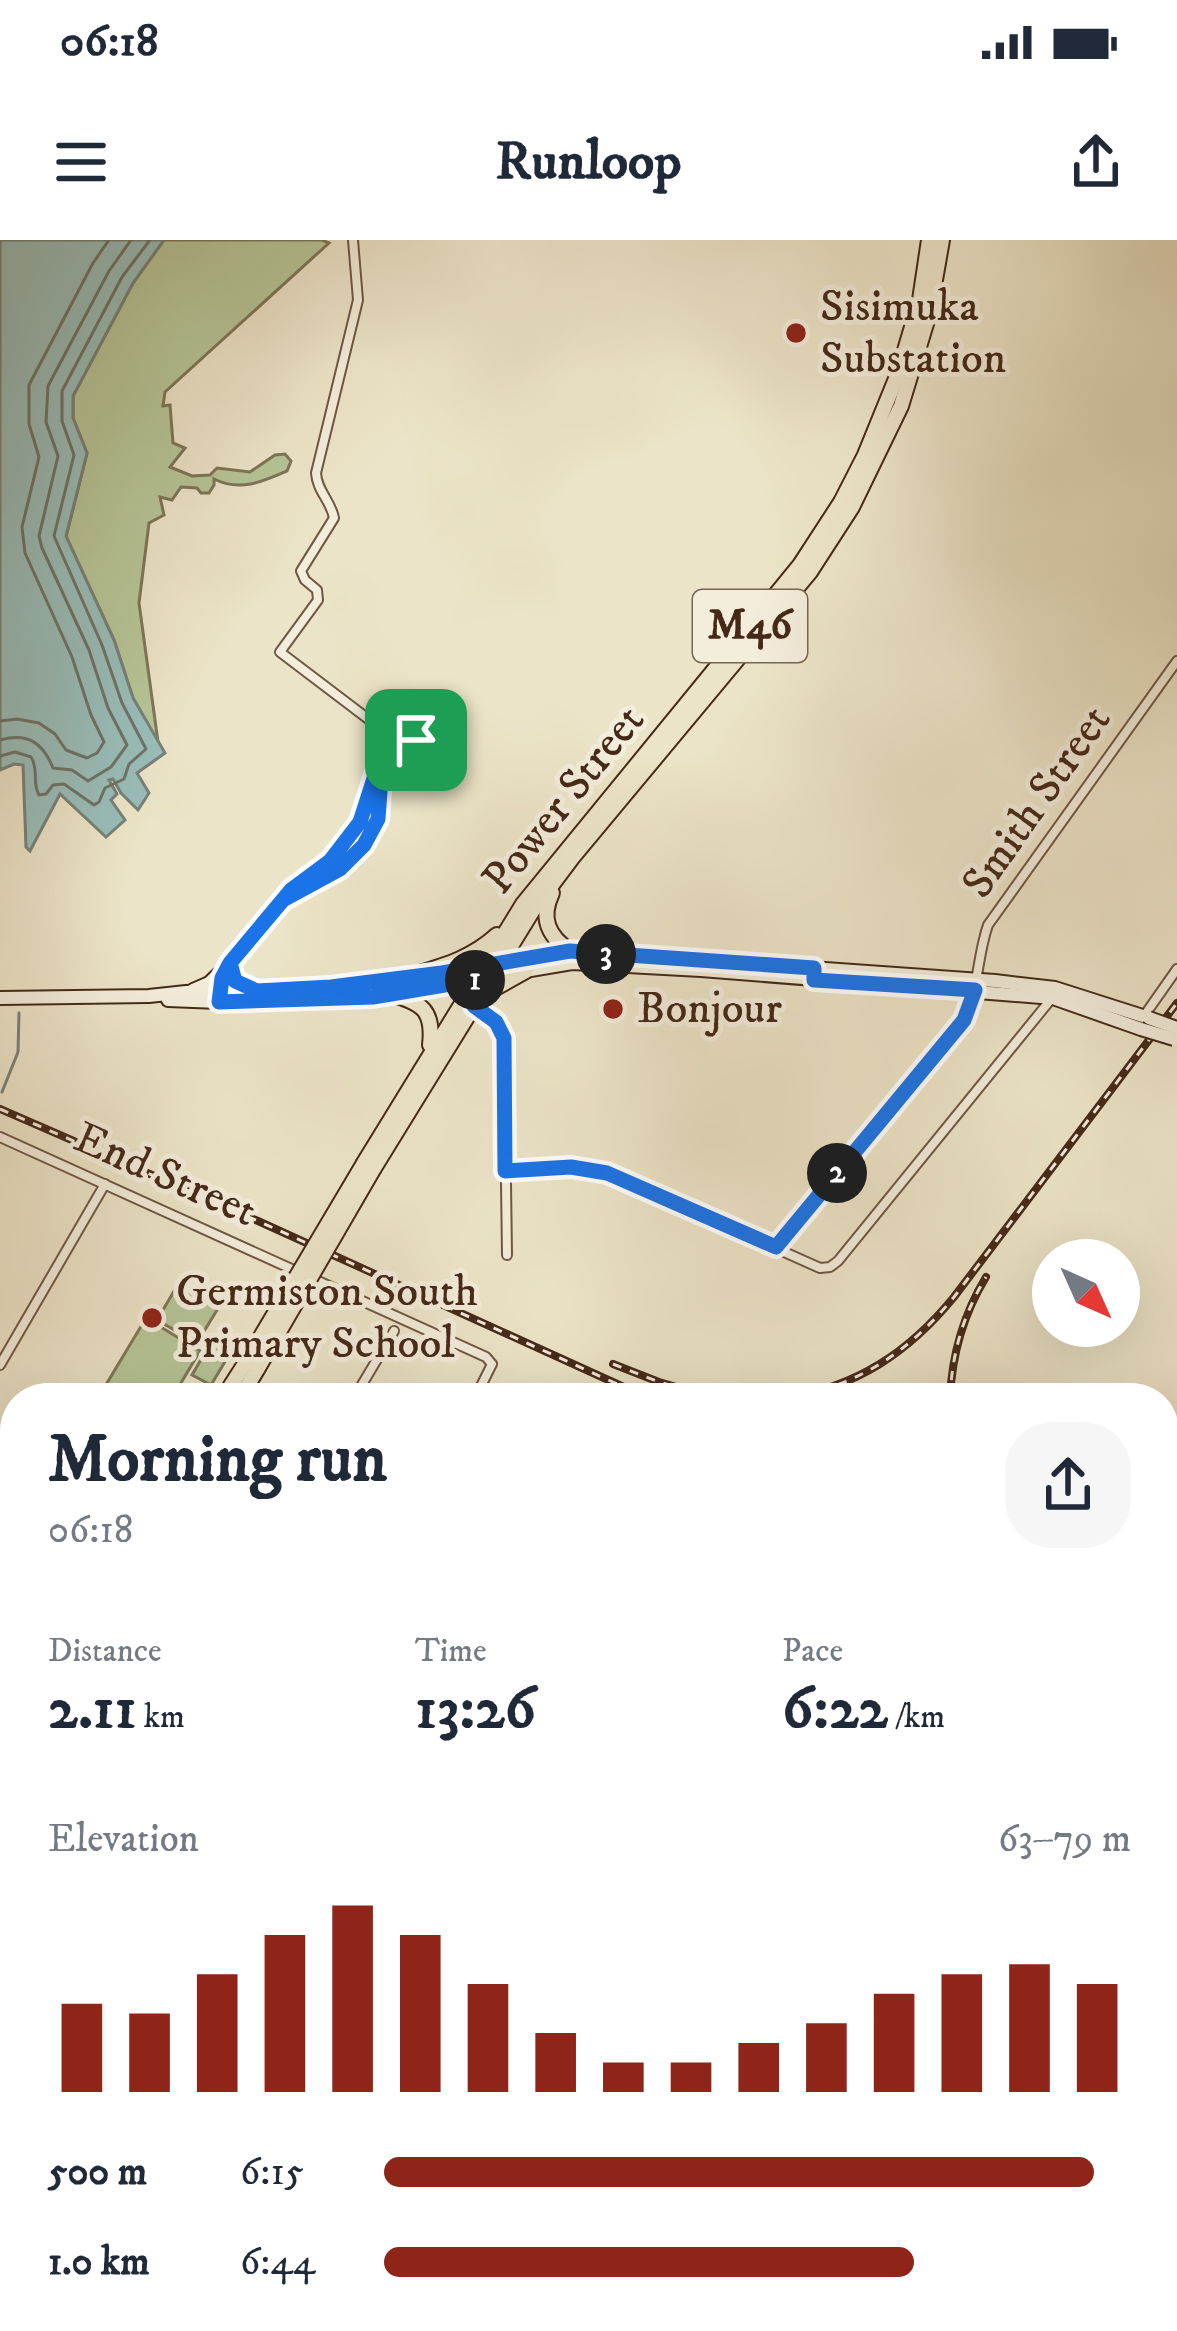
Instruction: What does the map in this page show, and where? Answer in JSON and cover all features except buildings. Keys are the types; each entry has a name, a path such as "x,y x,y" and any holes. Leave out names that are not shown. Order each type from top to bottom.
{"main road":[{"name":"Power Street","path":"846,504 898,374 920,300 929,240"},
{"name":"Power Street","path":"245,1383 369,1166 472,1001 508,925 810,572 901,406 929,314 942,240"},
{"name":"Power Street","path":"488,971 715,679"},
{"path":"570,951 553,937 545,916 548,901 572,858"},
{"path":"149,996 186,992 219,997 416,974 464,958 508,925"},
{"path":"0,998 361,998 570,951 1054,993 1176,1035"},
{"path":"186,992 209,982 230,963 235,981 257,991"},
{"path":"488,971 575,963 757,970"},
{"path":"472,1001 526,971"},
{"path":"416,974 443,979"},
{"path":"391,994 417,1003 428,1015 428,1056"},
{"name":"Power Street","path":"369,1166 428,1056 472,1001"},
{"name":"Power Street","path":"236,1383 252,1365"}],"street":[{"path":"353,240 358,300 316,473 318,488 334,518 301,571 317,590 316,605 280,652 388,740"},
{"name":"Smith Street","path":"776,1247 964,1020 983,940 997,912 1177,662"},
{"path":"219,997 230,963 283,900 339,851 364,814 388,740"},
{"path":"283,900 340,869 374,830 388,740"},
{"path":"339,851 350,860"},
{"path":"1142,1022 1177,968"},
{"path":"505,1171 571,1167 607,1173 825,1268 838,1261 1054,993"},
{"path":"472,1001 496,1022 504,1038 507,1255"},
{"name":"End Street","path":"0,1137 475,1351 490,1360 492,1370 485,1383"},
{"path":"0,1365 105,1184"},
{"path":"363,1383 394,1331"}],"green space":[{"path":"164,240 329,243 165,392 163,406 170,405 173,443 185,448 170,467 192,476 210,475 217,468 250,472 275,455 285,454 291,461 287,471 260,482 233,485 214,479 209,493 181,487 172,500 160,497 164,515 149,523 139,603 158,742 133,698 114,640 66,537 87,453 73,418 73,396 133,283"},
{"path":"180,1281 220,1305 197,1343 157,1320"},
{"path":"146,1318 200,1351 181,1383 107,1383"},
{"path":"213,1339 232,1350 212,1383 192,1375"}],"water":[{"path":"0,240 164,240 133,283 73,396 73,418 87,453 66,536 114,640 133,698 165,753 137,773 149,793 138,810 109,780 117,794 111,800 125,820 106,837 60,794 30,851 26,847 23,765 0,770"}],"waterway":[{"path":"2,1092 18,1052 19,1013"}],"railway":[{"path":"841,1383 880,1364 937,1317 1177,1003"},
{"path":"0,1109 615,1383"},
{"path":"951,1383 960,1335 986,1277"},
{"path":"613,1364 662,1383"}],"place":[{"name":"Sisimuka Substation","path":"796,333"},
{"name":"Bonjour","path":"613,1009"},
{"name":"Germiston South Primary School","path":"152,1318"}],"route":[{"path":"416,740 409,748 394,748 385,757 378,819 364,845 340,869 283,900 230,963 222,978 219,1002 373,997 492,977 474,1006 496,1022 504,1038 505,1171 571,1167 607,1173 776,1247 964,1020 975,990 814,980 814,968 572,951 331,987 257,991 240,985 230,963 291,890 330,861 360,822 386,741 386,725 394,718 410,718 417,726 416,740"}]}
